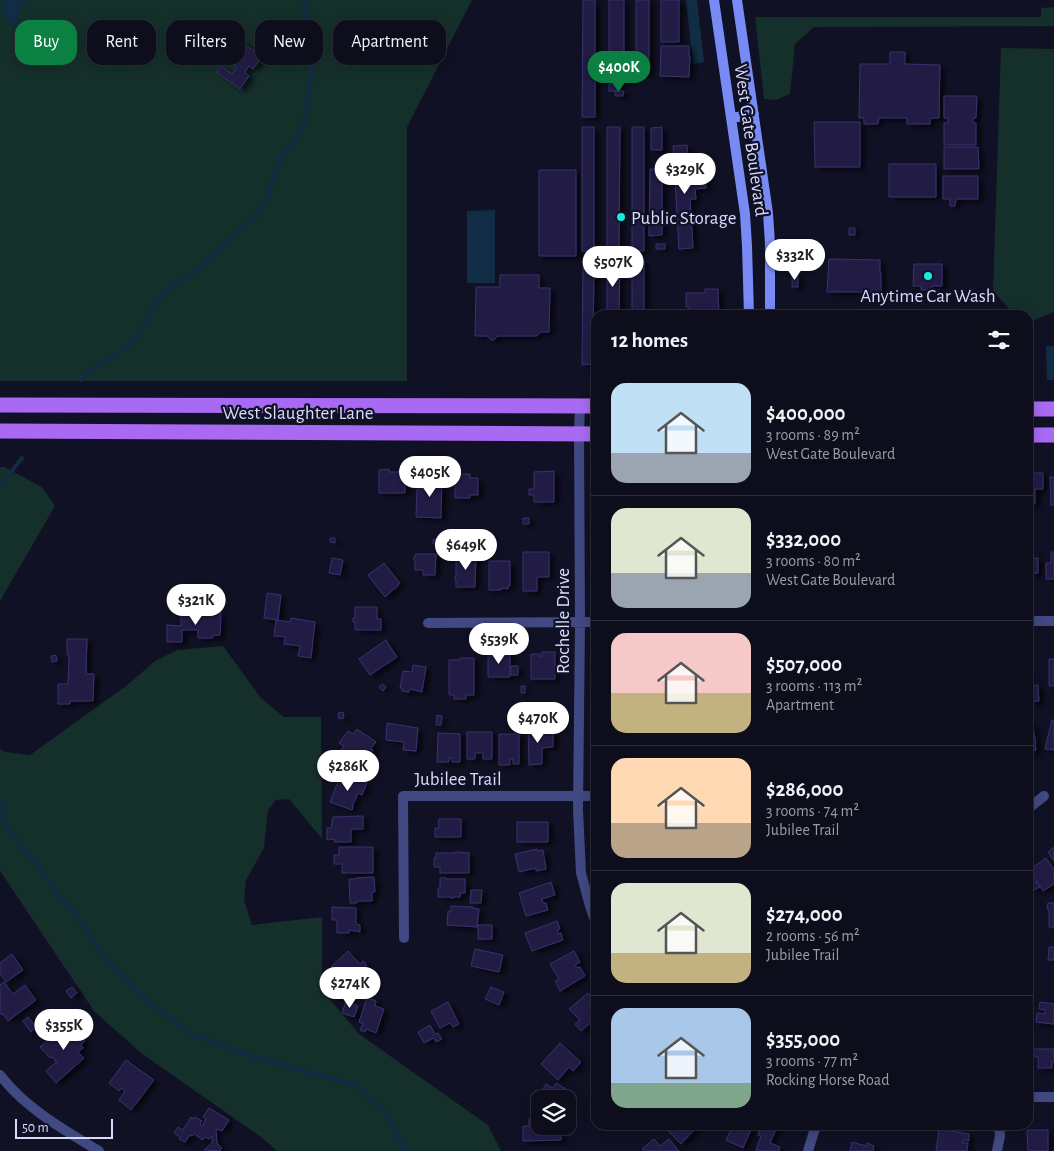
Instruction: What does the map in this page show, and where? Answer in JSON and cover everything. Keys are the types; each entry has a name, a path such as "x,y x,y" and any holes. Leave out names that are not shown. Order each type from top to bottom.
{"main road":[{"name":"West Gate Boulevard","path":"714,0 745,214 749,310"},
{"name":"West Gate Boulevard","path":"737,0 768,213 770,310"},
{"path":"732,118 754,114"},
{"name":"West Slaughter Lane","path":"0,405 591,406"},
{"path":"161,406 161,432"},
{"path":"1033,409 1054,409"},
{"name":"West Slaughter Lane","path":"0,431 591,434"},
{"path":"1033,435 1054,435"}],"street":[{"name":"Rochelle Drive","path":"580,406 578,796 581,873 591,909"},
{"path":"1033,621 1054,621"},
{"path":"428,623 591,622"},
{"name":"Jubilee Trail","path":"404,938 403,796 591,796"},
{"path":"1033,805 1044,796"},
{"path":"0,1075 14,1090 57,1126 99,1151"},
{"path":"1033,1097 1054,1096"},
{"path":"808,1151 814,1130"},
{"path":"997,1151 999,1130"}],"green space":[{"path":"0,0 472,0 446,51 446,20 333,20 333,65 439,65 407,127 407,381 0,381"},
{"path":"1054,7 1054,26 814,27 795,44 790,94 776,100 764,99 755,17 1041,17 1041,8"},
{"path":"1001,48 1054,49 1054,312 1033,320 1033,310 1010,310 993,291"},
{"path":"0,467 4,467 42,487 55,506 0,601"},
{"path":"223,646 261,698 284,717 321,717 322,839 289,799 276,800 268,810 264,848 246,880 244,900 252,925 322,917 322,990 359,1034 488,1125 501,1151 277,1151 261,1137 141,1053 94,1011 0,871 0,749 5,752 30,755 126,686 155,661 177,650"}],"water":[{"path":"2,0 28,0 20,6 15,23 8,23 1,8"},
{"path":"686,0 697,0 704,62 693,64"},
{"path":"495,210 495,283 467,283 467,211"},
{"path":"1046,346 1054,346 1054,380 1047,380"}],"building":[{"path":"583,0 595,0 595,117 582,117"},
{"path":"609,0 624,0 624,81 609,81"},
{"path":"636,0 649,0 649,74 636,74"},
{"path":"661,0 679,0 679,42 661,42"},
{"path":"245,45 255,52 256,65 253,69 249,66 245,72 249,76 240,89 217,72 221,66 232,74 237,67 234,65 245,65"},
{"path":"661,46 689,46 689,77 660,76"},
{"path":"890,52 905,52 905,64 940,65 939,118 930,118 930,124 907,124 907,118 879,118 878,124 864,124 864,118 859,118 860,64 890,64"},
{"path":"609,84 618,84 618,91 609,91"},
{"path":"615,91 624,91 623,96 615,96"},
{"path":"944,96 977,96 976,118 973,118 973,123 976,123 976,145 944,145 944,123 948,123 948,118 944,118"},
{"path":"814,122 860,122 860,167 815,167"},
{"path":"582,127 594,127 594,251 582,251"},
{"path":"607,127 620,127 619,251 607,251"},
{"path":"632,127 644,127 644,251 632,251"},
{"path":"662,127 662,150 651,150 651,128"},
{"path":"687,145 689,174 705,173 706,188 695,189 696,199 690,199 693,248 679,249 673,146"},
{"path":"944,147 978,147 979,169 944,169"},
{"path":"889,164 936,164 936,197 889,197"},
{"path":"650,169 662,169 662,235 649,236"},
{"path":"539,170 576,170 576,256 539,256"},
{"path":"943,176 978,176 978,199 956,199 955,206 950,206 950,199 943,199"},
{"path":"849,228 855,228 855,235 849,235"},
{"path":"656,244 665,244 665,249 656,249"},
{"path":"829,259 880,260 881,292 827,292"},
{"path":"583,261 594,261 594,310 591,310 591,364 582,365"},
{"path":"632,261 644,261 644,310 632,310"},
{"path":"607,262 620,262 619,310 607,310"},
{"name":"Anytime Car Wash","path":"914,264 942,264 942,286 932,286 931,290 921,290 921,286 913,286"},
{"path":"500,275 539,275 539,288 550,288 549,332 541,332 537,336 498,336 494,340 487,336 475,336 476,287 500,287"},
{"path":"792,275 798,275 798,287 792,287"},
{"path":"705,289 718,289 719,310 689,310 689,307 686,307 686,293 705,293"},
{"path":"389,469 389,472 399,472 399,470 402,470 402,472 405,472 405,493 379,493 379,470"},
{"path":"554,471 554,502 534,502 534,495 529,495 529,489 534,489 534,472"},
{"path":"1033,473 1043,473 1043,489 1035,489 1035,504 1033,504"},
{"path":"427,474 442,475 441,518 416,517 417,489 424,487 426,489"},
{"path":"455,474 470,474 470,478 478,478 478,495 470,495 470,498 455,498"},
{"path":"1050,477 1054,477 1054,505 1051,505"},
{"path":"523,518 529,518 529,524 523,524"},
{"path":"330,538 335,538 335,543 330,542"},
{"path":"433,539 439,540 439,545 433,544"},
{"path":"472,539 480,539 480,546 472,546"},
{"path":"523,552 549,552 549,577 537,577 537,591 523,591"},
{"path":"1051,552 1054,552 1054,579 1046,579 1046,563 1051,563"},
{"path":"415,554 436,554 435,575 423,575 423,570 415,570"},
{"path":"456,555 476,555 475,587 456,587"},
{"path":"332,558 343,560 340,575 329,573"},
{"path":"1033,558 1038,558 1038,573 1033,574"},
{"path":"489,561 510,561 510,586 508,586 508,589 489,590"},
{"path":"384,563 400,583 385,597 368,575"},
{"path":"267,593 281,595 278,620 264,618"},
{"path":"355,607 377,607 377,619 381,619 381,630 355,630 353,618 355,618"},
{"path":"181,613 221,613 220,635 212,636 213,638 198,638 198,630 182,630 182,642 167,642 167,625 181,626"},
{"path":"291,618 315,622 311,658 298,656 300,646 284,644 285,637 274,636 276,620 290,622"},
{"path":"67,639 87,639 86,674 94,674 93,701 70,701 70,704 58,704 58,684 68,684 69,655 67,655"},
{"path":"386,640 397,657 370,675 359,659"},
{"path":"488,652 502,652 502,655 510,655 510,677 488,677"},
{"path":"542,652 555,652 555,679 531,679 531,654 540,654 540,657 542,657"},
{"path":"56,655 57,661 52,662 51,656"},
{"path":"460,658 474,658 474,695 466,695 466,699 454,699 454,695 449,695 449,660 460,660"},
{"path":"1049,659 1054,659 1054,686 1049,686"},
{"path":"413,665 426,667 422,692 410,689 409,692 402,691 402,688 400,688 403,671 412,672"},
{"path":"511,666 518,666 518,675 511,675"},
{"path":"383,684 386,687 383,691 379,687"},
{"path":"1038,685 1039,701 1033,702 1033,686"},
{"path":"521,686 525,686 525,693 521,693"},
{"path":"343,712 344,718 339,719 338,713"},
{"path":"437,715 442,716 441,725 436,725"},
{"path":"1052,720 1054,720 1054,750 1045,749"},
{"path":"387,723 418,728 416,751 403,750 404,742 386,740"},
{"path":"528,726 539,726 539,730 543,730 542,733 546,733 545,730 553,730 553,747 542,748 542,764 529,765"},
{"path":"357,729 376,742 371,748 373,750 367,759 373,763 366,773 339,754 344,746 339,743 348,731 353,734"},
{"path":"1033,729 1036,743 1036,750 1033,751"},
{"path":"467,732 492,732 492,759 483,759 483,753 475,753 475,759 467,759"},
{"path":"438,733 460,734 460,762 452,762 452,758 449,758 449,762 437,762"},
{"path":"499,734 519,734 519,764 513,764 513,759 510,759 510,765 499,765"},
{"path":"326,751 331,754 328,758 324,756"},
{"path":"343,775 367,783 362,795 358,793 352,810 330,802 339,779 341,780"},
{"path":"363,816 363,829 351,829 351,842 334,842 334,839 327,840 327,828 331,828 333,817"},
{"path":"439,819 461,819 461,837 435,837 435,828 439,828"},
{"path":"517,822 548,822 548,842 517,842"},
{"path":"339,847 373,847 373,873 342,873 342,864 334,864 334,855 339,855"},
{"path":"1054,847 1054,861 1048,852"},
{"path":"537,849 537,851 543,850 546,869 536,871 536,868 519,872 515,854"},
{"path":"436,853 469,853 469,873 440,873 440,867 434,867"},
{"path":"1046,858 1054,869 1054,884 1043,891 1033,876 1033,867"},
{"path":"374,877 375,892 372,892 372,901 350,903 349,879"},
{"path":"440,878 465,879 465,893 460,893 460,897 438,897"},
{"path":"1036,881 1040,887 1034,890 1033,882"},
{"path":"551,882 555,895 542,899 543,903 546,903 548,910 526,916 519,893"},
{"path":"471,890 482,890 481,903 470,903"},
{"path":"1048,903 1054,903 1054,927 1049,927"},
{"path":"451,906 479,909 477,927 447,925 448,911 451,912"},
{"path":"332,907 356,908 356,924 360,925 360,932 349,930 349,933 337,933 337,920 332,920"},
{"path":"557,921 560,929 557,930 559,934 561,933 563,940 532,951 525,933"},
{"path":"478,925 492,925 492,939 478,939"},
{"path":"1049,947 1054,947 1054,960 1048,960"},
{"path":"475,949 503,955 499,972 471,966"},
{"path":"348,951 360,964 363,961 367,965 342,990 331,979 338,973 331,967"},
{"path":"574,951 580,962 575,965 577,968 580,967 585,976 560,991 555,981 559,979 550,964"},
{"path":"12,954 23,970 6,982 0,973 0,963"},
{"path":"4,982 13,994 25,985 36,1000 8,1021 0,1013 0,985"},
{"path":"72,987 77,993 71,998 66,991"},
{"path":"491,987 504,992 499,1005 485,999"},
{"path":"588,993 591,998 589,1002 591,1004 591,1022 581,1031 575,1024 580,1020 569,1009"},
{"path":"367,998 376,1001 375,1006 384,1009 376,1033 366,1029 365,1032 360,1030 363,1024 359,1022"},
{"path":"346,1001 358,1006 354,1017 342,1013"},
{"path":"448,1002 459,1024 453,1027 450,1023 440,1028 431,1011"},
{"path":"1040,1002 1054,1004 1054,1024 1036,1022 1037,1013 1045,1014 1045,1010 1039,1009"},
{"path":"28,1017 36,1027 31,1032 23,1021"},
{"path":"68,1022 85,1041 81,1045 83,1048 78,1052 84,1058 56,1083 46,1071 57,1063 40,1047"},
{"path":"430,1025 435,1034 438,1033 442,1039 436,1042 434,1038 424,1043 418,1032"},
{"path":"560,1043 581,1062 573,1071 569,1067 558,1080 541,1064"},
{"path":"1033,1049 1054,1049 1052,1068 1038,1068 1038,1057 1033,1057"},
{"path":"126,1060 154,1080 131,1110 119,1100 125,1091 121,1088 119,1091 109,1083"},
{"path":"556,1083 567,1090 542,1090 546,1084 553,1088"},
{"path":"209,1108 229,1120 222,1131 216,1129 217,1143 222,1148 221,1151 204,1150 212,1143 212,1136 209,1139 205,1137 203,1140 194,1134 190,1135 185,1142 174,1133 178,1127 183,1130 191,1117 202,1121 200,1124 202,1126 206,1119 203,1117"},
{"path":"529,1119 531,1119 531,1135 561,1135 561,1140 523,1141 523,1126 529,1126"},
{"path":"667,1130 694,1130 681,1144"},
{"path":"731,1130 751,1130 743,1148 726,1140"},
{"path":"760,1130 776,1130 770,1143 780,1147 779,1151 756,1151 761,1136 758,1135"},
{"path":"939,1130 969,1134 969,1141 963,1140 963,1143 968,1143 967,1151 936,1151"},
{"path":"1027,1130 1048,1130 1048,1151 1028,1151"},
{"path":"654,1139 660,1146 669,1139 679,1151 644,1151 642,1149"},
{"path":"852,1142 866,1146 867,1143 874,1146 873,1151 850,1151"}],"waterway":[{"path":"81,380 86,373 133,342 164,292 198,269 264,208 281,157 304,124 312,73 311,31 303,0"},
{"path":"0,486 22,458"},
{"path":"0,800 3,805 4,823 80,921 105,959 140,995 193,1035 263,1060 356,1085 387,1114 405,1151"}],"place":[{"name":"Public Storage","path":"621,217"},
{"name":"Anytime Car Wash","path":"928,276"}]}
